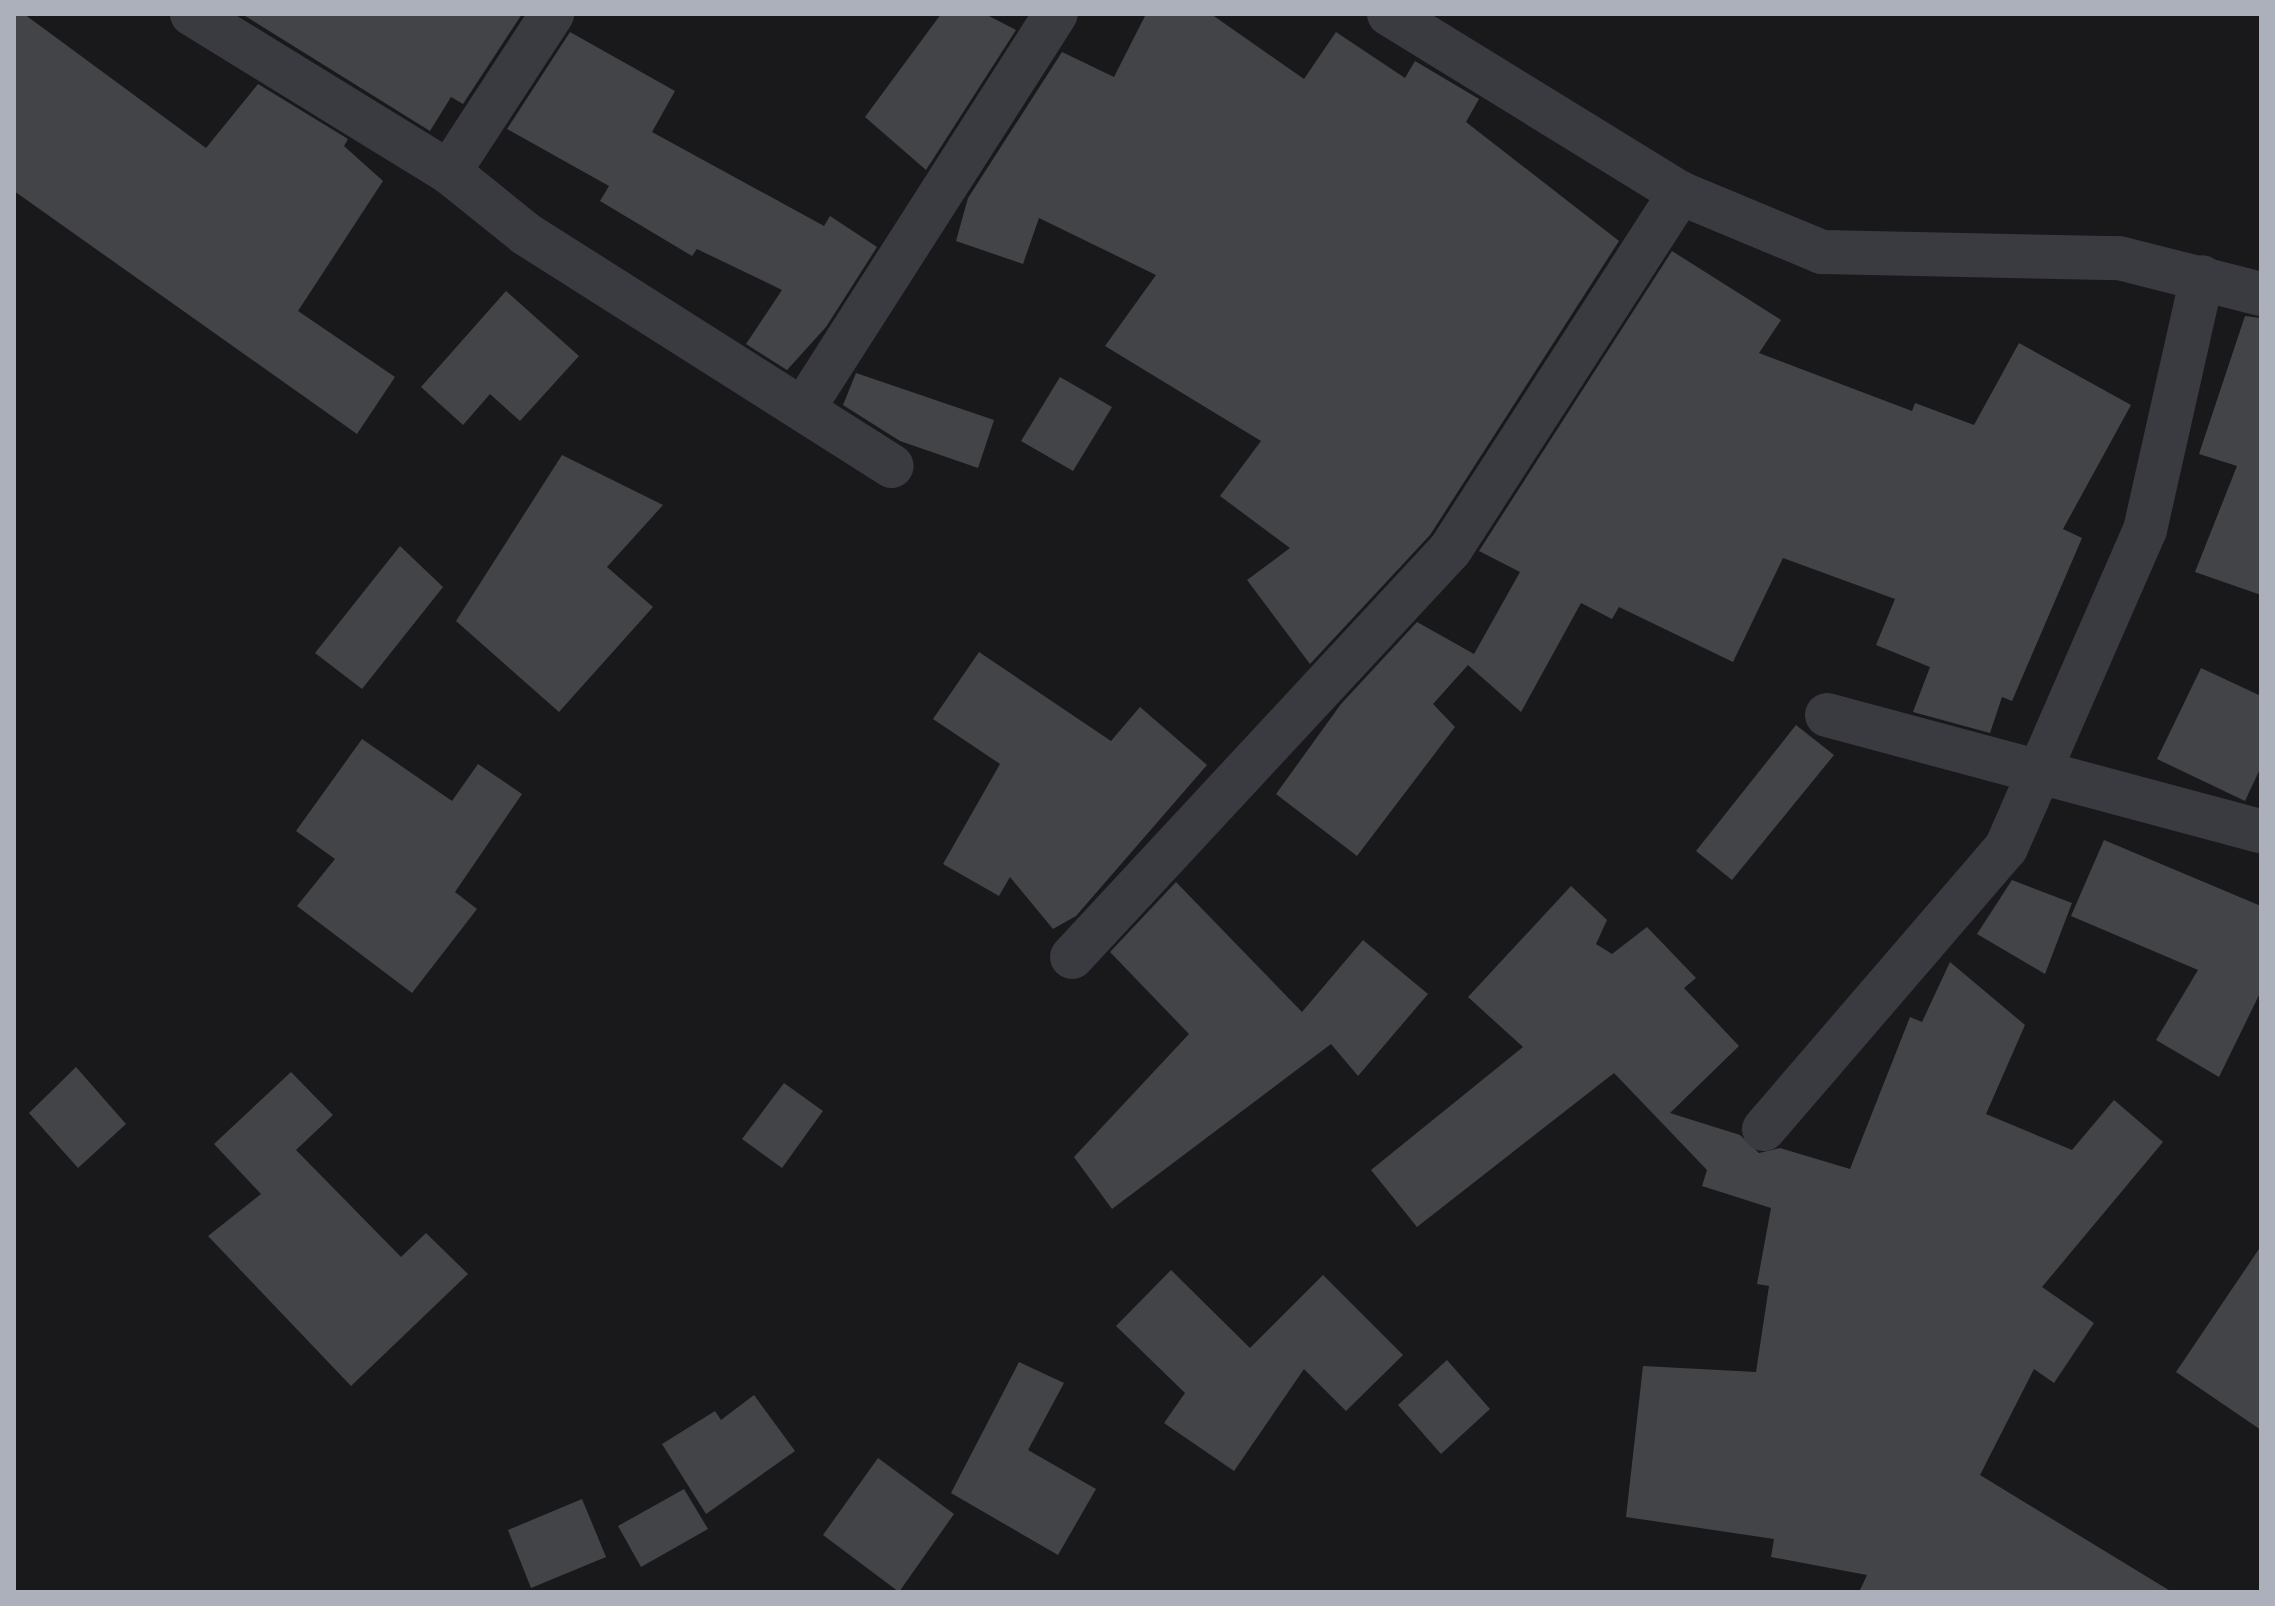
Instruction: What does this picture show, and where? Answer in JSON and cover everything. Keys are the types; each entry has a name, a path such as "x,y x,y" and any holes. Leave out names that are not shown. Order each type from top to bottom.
{"street":[{"path":"192,14 449,172 526,234 892,466"},
{"path":"449,172 552,14"},
{"path":"803,409 1056,14"},
{"path":"1389,14 1680,193 1822,252 2119,258 2261,294"},
{"path":"1072,957 1450,550 1680,193"},
{"path":"1764,1129 2006,848 2145,530 2202,277"},
{"path":"1827,715 2043,769 2261,831"}],"building":[{"path":"14,14 24,14 206,148 258,84 348,139 344,146 383,181 298,311 395,377 357,434 14,191"},
{"path":"242,14 522,14 463,104 451,97 430,131"},
{"path":"941,14 985,14 1016,30 926,170 865,117"},
{"path":"1146,14 1211,14 1304,79 1336,32 1405,78 1415,61 1479,99 1466,122 1619,241 1430,535 1310,664 1247,580 1290,548 1220,496 1261,441 1105,346 1156,275 1039,218 1023,264 956,241 968,198 1062,52 1114,77"},
{"path":"570,32 675,91 652,132 824,226 830,216 877,247 826,327 787,370 746,344 782,290 697,249 692,256 600,201 609,186 507,129"},
{"path":"1672,251 1781,320 1759,353 1912,411 1915,403 1974,425 2019,343 2131,405 2063,529 2082,538 2012,701 2002,697 1990,733 1913,712 1930,667 1876,645 1895,599 1783,558 1733,662 1619,607 1612,619 1581,603 1521,712 1468,665 1433,704 1455,727 1357,856 1276,794 1341,704 1417,622 1474,654 1520,572 1479,551"},
{"path":"506,291 579,356 520,421 490,394 463,425 421,387"},
{"path":"2245,316 2261,318 2261,595 2195,572 2237,466 2199,454"},
{"path":"856,373 994,420 978,468 900,441 843,405"},
{"path":"1060,377 1112,407 1073,471 1021,441"},
{"path":"562,455 663,505 607,567 653,607 559,712 456,621"},
{"path":"400,546 443,587 362,689 315,653"},
{"path":"979,652 1111,741 1140,707 1207,765 1076,916 1053,929 1010,877 999,896 943,864 1000,764 933,719"},
{"path":"2201,668 2261,696 2261,767 2245,801 2157,759"},
{"path":"1796,725 1834,755 1732,880 1696,851"},
{"path":"362,739 452,801 478,764 522,794 455,892 477,909 412,993 297,906 335,859 296,831"},
{"path":"2104,840 2261,906 2261,991 2219,1077 2156,1040 2198,970 2071,916"},
{"path":"2012,880 2072,903 2045,974 1977,934"},
{"path":"1176,882 1302,1012 1363,940 1428,994 1358,1076 1331,1044 1112,1209 1074,1157 1189,1034 1110,952"},
{"path":"1571,886 1607,920 1596,944 1612,954 1647,927 1696,978 1684,988 1739,1046 1670,1113 1740,1135 1759,1153 1780,1148 1850,1169 1910,1017 1922,1022 1950,962 2025,1025 1986,1114 2072,1150 2114,1100 2163,1142 2042,1287 2094,1323 2054,1383 2034,1369 1980,1475 2172,1592 1859,1592 1867,1575 1771,1557 1774,1539 1626,1517 1643,1366 1756,1372 1769,1286 1757,1284 1771,1208 1702,1186 1707,1170 1614,1073 1417,1227 1371,1170 1523,1047 1468,997"},
{"path":"76,1067 126,1124 78,1168 29,1113"},
{"path":"291,1072 333,1115 296,1150 401,1257 426,1233 468,1274 351,1386 208,1236 261,1194 214,1144"},
{"path":"784,1083 823,1111 782,1168 742,1139"},
{"path":"2261,1246 2261,1430 2176,1372"},
{"path":"1171,1270 1250,1348 1323,1275 1403,1355 1346,1411 1304,1369 1234,1471 1164,1423 1185,1393 1116,1326"},
{"path":"1447,1360 1490,1409 1441,1454 1398,1405"},
{"path":"1019,1362 1064,1383 1028,1450 1096,1489 1058,1555 951,1493"},
{"path":"754,1395 795,1451 706,1514 662,1444 715,1411 721,1420"},
{"path":"878,1458 954,1514 899,1592 823,1535"},
{"path":"684,1489 708,1529 641,1567 618,1526"},
{"path":"582,1499 606,1557 531,1588 508,1530"}]}
